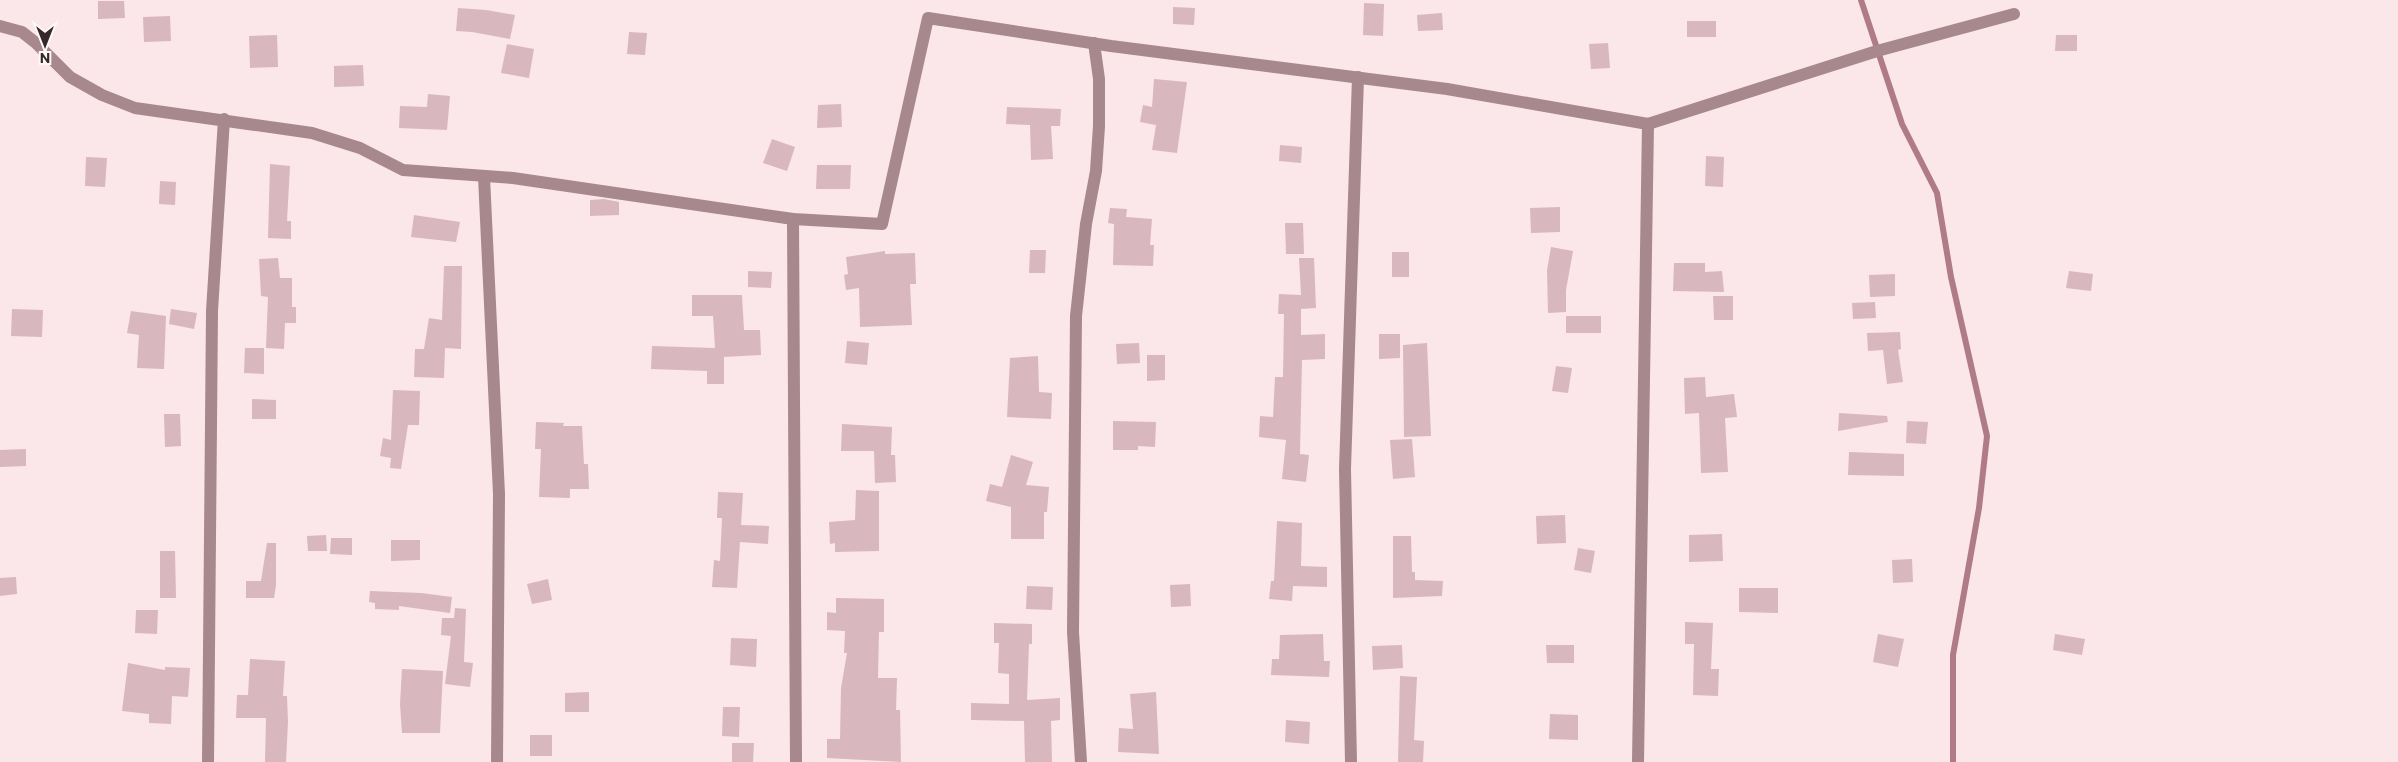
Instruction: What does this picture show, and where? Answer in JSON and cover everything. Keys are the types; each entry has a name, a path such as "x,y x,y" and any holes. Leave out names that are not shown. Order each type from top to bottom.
{"street":[{"path":"0,26 22,32 36,43 70,77 102,95 135,108 224,119 312,133 360,148 403,170 513,178 793,219 882,224 928,18 1094,44 1447,89 1648,124 1878,51 2014,14"},
{"path":"1081,762 1073,632 1076,316 1086,224 1096,171 1099,126 1099,79 1094,44"},
{"path":"1351,762 1345,469 1358,77"},
{"path":"208,762 212,311 224,119"},
{"path":"1638,762 1648,124"},
{"path":"484,177 499,494 497,762"},
{"path":"793,219 796,762"}],"building":[{"path":"98,1 124,1 125,18 98,19"},
{"path":"1364,3 1384,4 1383,36 1363,35"},
{"path":"1173,7 1195,8 1194,25 1173,24"},
{"path":"458,8 515,15 510,39 456,31"},
{"path":"1442,13 1443,30 1418,31 1417,15"},
{"path":"170,16 171,41 144,42 143,17"},
{"path":"1687,21 1716,21 1716,37 1687,37"},
{"path":"629,32 647,33 645,55 627,54"},
{"path":"277,35 278,67 250,68 249,36"},
{"path":"2056,35 2077,35 2077,51 2055,51"},
{"path":"1608,43 1610,68 1591,69 1589,44"},
{"path":"507,44 534,49 529,78 501,73"},
{"path":"363,65 364,86 334,87 334,66"},
{"path":"1154,79 1187,82 1177,153 1152,150 1156,125 1140,122 1143,105 1152,107"},
{"path":"428,94 450,96 447,130 399,128 400,106 427,107"},
{"path":"841,104 842,127 817,128 818,105"},
{"path":"1007,107 1061,109 1060,126 1051,126 1053,159 1031,160 1030,125 1006,124"},
{"path":"772,139 795,147 787,171 763,163"},
{"path":"1280,145 1302,147 1301,163 1279,161"},
{"path":"1706,156 1724,157 1723,187 1705,186"},
{"path":"86,157 107,158 105,187 85,186"},
{"path":"270,164 290,166 287,221 291,221 291,239 268,238"},
{"path":"817,165 851,165 850,189 816,189"},
{"path":"160,181 176,182 175,205 159,204"},
{"path":"604,199 619,202 619,215 590,216 590,200"},
{"path":"1560,207 1560,232 1531,233 1530,208"},
{"path":"1110,208 1127,209 1126,217 1152,219 1150,245 1154,245 1153,266 1113,265 1114,224 1108,223"},
{"path":"414,215 460,222 456,242 411,237"},
{"path":"1285,223 1303,223 1304,254 1286,254"},
{"path":"1551,247 1573,251 1566,290 1566,312 1548,313 1547,270"},
{"path":"1030,250 1046,250 1045,273 1029,273"},
{"path":"885,251 885,254 915,253 916,284 910,284 912,325 860,327 859,288 846,290 844,275 848,274 846,257"},
{"path":"1392,252 1409,252 1409,277 1392,277"},
{"path":"278,258 280,278 292,278 292,307 296,307 296,323 285,323 284,349 266,348 268,297 261,296 259,259"},
{"path":"1299,258 1314,258 1316,308 1301,309 1301,335 1325,334 1325,359 1302,360 1300,454 1309,455 1306,482 1282,479 1286,440 1259,437 1260,416 1273,417 1275,377 1283,377 1284,314 1278,314 1279,294 1301,295"},
{"path":"1674,263 1705,263 1705,272 1722,271 1724,292 1673,291"},
{"path":"444,266 462,266 461,349 445,348 444,378 414,377 415,349 424,349 429,318 442,320"},
{"path":"748,271 772,272 771,288 748,287"},
{"path":"2069,271 2093,274 2091,291 2066,288"},
{"path":"1895,274 1895,296 1870,297 1869,275"},
{"path":"692,295 742,295 744,330 760,330 761,355 724,357 724,384 707,384 707,371 651,369 652,346 715,348 713,316 692,316"},
{"path":"1713,296 1733,296 1733,320 1714,320"},
{"path":"1875,302 1876,318 1853,319 1852,303"},
{"path":"12,309 43,310 42,337 11,336"},
{"path":"171,309 197,313 194,329 169,324"},
{"path":"131,311 166,316 164,369 137,368 139,335 127,333"},
{"path":"1566,316 1601,316 1601,333 1566,333"},
{"path":"1900,332 1901,349 1898,350 1903,382 1887,384 1883,350 1868,351 1867,333"},
{"path":"1379,334 1400,334 1400,358 1379,359"},
{"path":"847,341 869,343 867,365 845,363"},
{"path":"1139,343 1140,363 1117,364 1116,344"},
{"path":"1427,343 1431,436 1404,437 1403,345"},
{"path":"245,348 264,348 264,374 244,373"},
{"path":"1147,355 1165,355 1165,380 1147,381"},
{"path":"1038,356 1039,392 1052,393 1051,419 1007,417 1010,358"},
{"path":"1556,366 1572,368 1568,393 1552,391"},
{"path":"1705,377 1706,397 1734,394 1737,417 1725,418 1728,472 1701,473 1699,413 1685,414 1684,378"},
{"path":"393,390 420,391 419,425 408,425 401,469 390,468 391,458 380,456 383,438 391,440"},
{"path":"252,399 276,400 276,419 252,419"},
{"path":"1839,413 1887,416 1888,422 1838,431"},
{"path":"164,414 180,414 181,446 165,447"},
{"path":"1113,421 1156,422 1155,447 1138,446 1138,450 1113,450"},
{"path":"1907,421 1928,422 1926,444 1906,443"},
{"path":"536,422 564,423 563,426 582,426 584,464 588,464 589,489 570,489 570,498 539,497 541,449 535,449"},
{"path":"842,424 892,427 891,455 895,455 896,482 875,483 874,451 841,451"},
{"path":"1412,439 1415,477 1393,479 1390,440"},
{"path":"26,449 26,466 0,467 0,450"},
{"path":"1849,452 1904,454 1904,476 1848,475"},
{"path":"1011,455 1033,462 1026,485 1049,487 1047,512 1044,512 1044,539 1011,539 1011,507 986,501 990,484 1002,487"},
{"path":"856,490 879,491 879,551 835,552 835,543 830,544 829,522 855,520"},
{"path":"718,492 743,493 741,525 769,526 768,544 740,542 737,588 712,587 714,560 720,561 722,518 717,518"},
{"path":"1565,515 1566,543 1537,544 1536,516"},
{"path":"1277,521 1302,523 1301,566 1327,567 1327,587 1293,586 1292,601 1269,599 1271,581 1274,581"},
{"path":"1722,534 1723,561 1689,562 1689,535"},
{"path":"326,535 327,551 308,551 307,536"},
{"path":"1393,536 1411,536 1412,572 1415,572 1415,580 1443,581 1442,596 1393,598"},
{"path":"331,538 352,538 352,555 330,554"},
{"path":"391,540 420,540 420,560 391,561"},
{"path":"267,543 276,543 276,585 274,598 246,598 246,581 261,581"},
{"path":"1578,548 1595,551 1591,573 1574,570"},
{"path":"160,551 175,551 176,598 160,598"},
{"path":"1912,559 1913,582 1893,583 1892,560"},
{"path":"16,577 17,594 0,596 0,578"},
{"path":"548,579 552,600 532,604 527,584"},
{"path":"1190,584 1191,606 1171,607 1170,585"},
{"path":"1027,586 1053,587 1052,610 1026,609"},
{"path":"1739,588 1778,588 1778,613 1739,612"},
{"path":"370,591 421,593 452,597 450,613 399,606 399,610 375,609 375,603 369,602"},
{"path":"836,598 884,599 884,632 879,632 878,678 897,678 896,710 900,710 901,762 827,758 827,739 840,739 841,688 847,653 844,653 845,631 827,630 827,612 836,613"},
{"path":"455,608 466,609 464,662 473,663 470,687 445,684 451,636 441,635 442,618 454,618"},
{"path":"136,610 158,610 157,634 135,633"},
{"path":"1685,622 1713,623 1711,669 1719,669 1718,696 1693,695 1694,644 1685,644"},
{"path":"994,623 1032,624 1032,644 1029,644 1027,700 1060,698 1060,720 1051,721 1052,762 1025,762 1024,721 971,720 971,703 1009,704 1009,674 998,673 999,643 994,643"},
{"path":"1323,634 1324,661 1330,661 1329,677 1271,675 1272,659 1279,659 1280,635"},
{"path":"1878,634 1904,639 1898,667 1873,662"},
{"path":"2055,634 2085,639 2082,655 2053,650"},
{"path":"731,638 757,639 756,667 730,665"},
{"path":"1402,645 1403,668 1373,670 1372,646"},
{"path":"1546,645 1574,645 1574,663 1547,663"},
{"path":"250,659 285,661 283,696 287,696 288,722 286,762 265,762 266,718 236,718 237,695 248,695"},
{"path":"128,663 165,670 165,667 190,668 188,697 172,696 171,724 149,723 149,714 122,711"},
{"path":"402,669 443,671 440,733 402,733 400,704"},
{"path":"1400,676 1417,677 1414,740 1424,741 1423,762 1398,762"},
{"path":"589,692 589,712 565,712 565,693"},
{"path":"1156,692 1159,754 1118,752 1119,728 1133,729 1130,694"},
{"path":"723,707 740,707 739,737 722,736"},
{"path":"1550,714 1578,715 1578,740 1549,739"},
{"path":"1286,720 1310,722 1309,744 1285,742"},
{"path":"530,735 552,735 552,756 530,756"},
{"path":"732,743 754,743 753,762 732,762"}],"waterway":[{"path":"1861,0 1902,124 1937,193 1951,277 1987,436 1979,508 1953,655 1953,762"}]}
